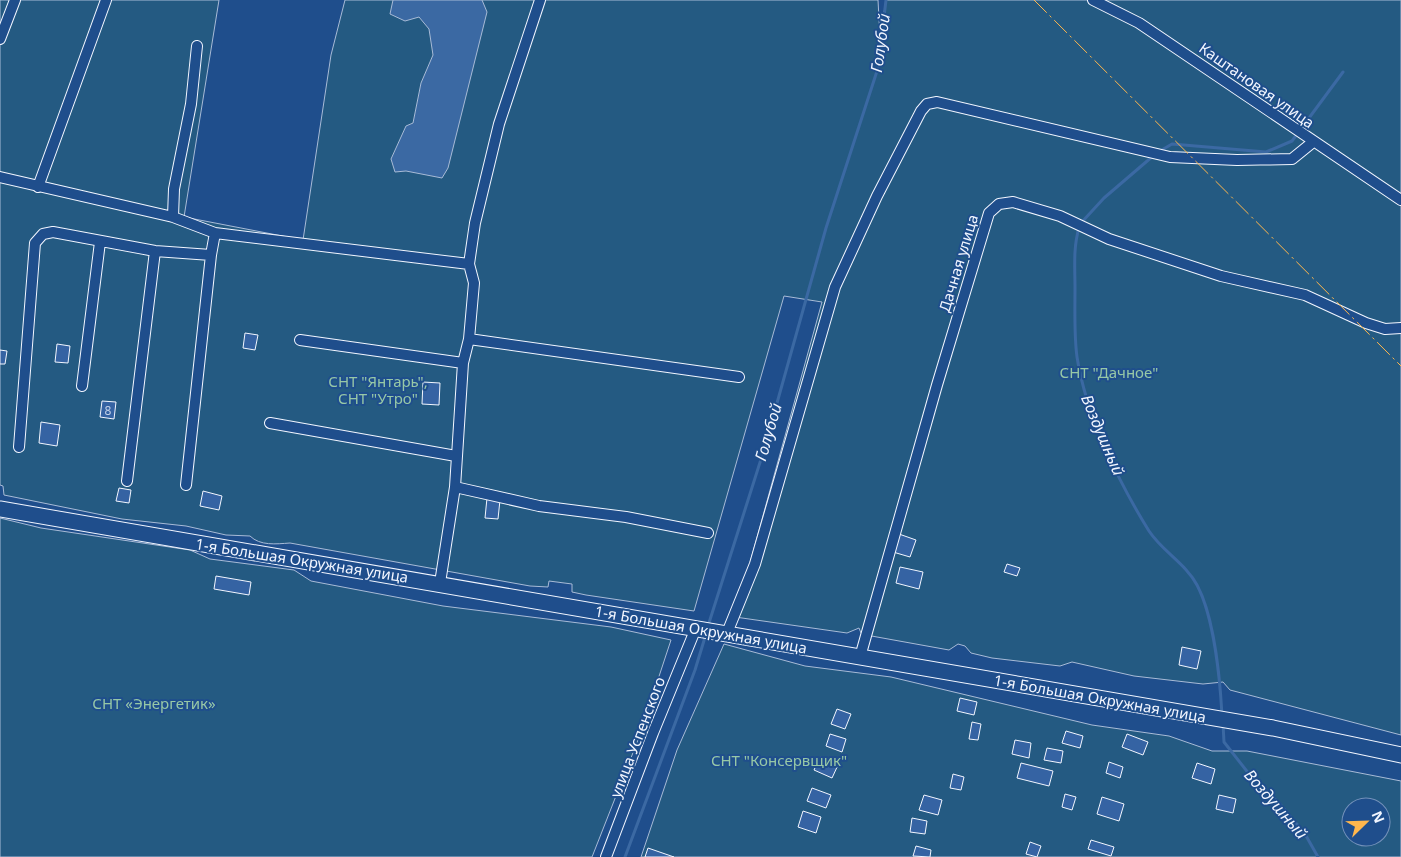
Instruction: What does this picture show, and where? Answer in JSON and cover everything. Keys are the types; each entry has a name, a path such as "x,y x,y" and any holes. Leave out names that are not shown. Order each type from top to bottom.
{"street":[{"path":"0,39 14,0"},
{"path":"38,187 106,0"},
{"path":"440,584 455,487 463,362 469,339 474,283 469,264 482,184 499,124 540,0"},
{"name":"Каштановая улица","path":"1093,0 1139,23 1401,200"},
{"path":"173,217 174,189 190,104 197,46"},
{"path":"723,632 754,564 835,287 877,196 921,111 928,104 937,102 1170,157 1237,160 1292,159 1313,142"},
{"path":"0,177 173,217 215,233 469,264"},
{"name":"Дачная улица","path":"860,657 955,322 989,213 999,204 1014,202 1060,216 1118,242 1221,276 1305,295 1366,323 1385,329 1401,328"},
{"path":"18,447 36,243 42,234 53,232 155,251 211,255"},
{"path":"186,485 215,233"},
{"path":"82,386 100,242"},
{"path":"127,481 155,251"},
{"path":"469,339 739,377"},
{"path":"300,340 463,362"},
{"path":"270,423 456,456"},
{"path":"455,487 539,506 626,518 708,533"},
{"name":"1-я Большая Окружная улица","path":"0,509 1273,728 1401,756"},
{"name":"улица Успенского","path":"606,857 653,733 696,628"}],"green space":[{"path":"0,0 219,0 184,217 303,240 331,55 345,0 878,0 880,38 886,0 1401,0 1401,735 1230,690 1223,682 1203,684 1134,676 1072,662 1060,666 992,658 971,653 965,646 958,644 949,650 866,635 861,633 859,628 847,633 735,617 822,302 784,296 694,611 572,592 572,584 549,581 548,587 530,586 290,543 263,543 250,536 226,535 186,526 122,519 4,495 3,486 0,485"},
{"name":"СНТ «Энергетик»","path":"0,518 41,528 190,550 210,559 294,570 311,581 443,606 611,627 671,640 638,740 592,857 0,857"},
{"name":"СНТ \"Консервщик\"","path":"724,644 805,666 891,677 1092,725 1169,736 1212,751 1247,751 1401,781 1401,857 641,857 677,750"}],"shaded area":[{"path":"393,0 482,0 487,12 448,168 442,178 406,171 395,172 391,159 406,126 413,123 421,83 433,55 429,29 419,17 405,21 390,14"}],"building":[{"path":"245,333 258,335 255,350 243,348"},
{"path":"57,344 70,346 68,363 55,362"},
{"path":"0,350 7,351 5,364 0,364"},
{"path":"423,382 440,383 439,405 422,404"},
{"path":"102,401 116,402 114,419 100,417"},
{"path":"41,422 60,425 57,446 39,443"},
{"path":"119,488 131,490 129,503 116,501"},
{"path":"203,491 222,496 219,510 200,506"},
{"path":"487,498 500,500 498,519 485,518"},
{"path":"899,534 916,540 910,557 893,552"},
{"path":"1007,564 1020,568 1017,576 1004,572"},
{"path":"900,567 923,572 919,589 896,583"},
{"path":"216,576 251,582 249,595 214,589"},
{"path":"1182,647 1201,651 1197,669 1179,665"},
{"path":"960,698 977,702 974,715 957,711"},
{"path":"837,709 851,714 845,729 831,724"},
{"path":"972,722 981,724 978,740 969,739"},
{"path":"1066,731 1083,736 1080,748 1062,743"},
{"path":"830,734 846,739 842,752 826,746"},
{"path":"1127,734 1148,742 1143,755 1122,747"},
{"path":"1015,740 1031,743 1029,758 1012,754"},
{"path":"1047,748 1063,751 1061,763 1044,760"},
{"path":"820,757 838,765 832,778 814,770"},
{"path":"1109,762 1123,767 1120,778 1106,773"},
{"path":"1021,763 1053,771 1049,786 1017,778"},
{"path":"1197,763 1215,769 1211,784 1192,778"},
{"path":"953,774 964,777 961,790 950,788"},
{"path":"812,788 831,795 826,808 807,801"},
{"path":"1065,794 1076,797 1072,810 1062,807"},
{"path":"924,795 942,800 938,815 919,810"},
{"path":"1219,795 1236,799 1233,813 1216,809"},
{"path":"1102,797 1124,804 1119,821 1097,814"},
{"path":"803,811 821,817 816,833 798,827"},
{"path":"912,818 927,821 925,834 910,832"},
{"path":"1091,840 1114,847 1111,856 1088,849"},
{"path":"1030,842 1041,846 1037,857 1026,854"},
{"path":"916,846 931,850 930,857 913,856"},
{"path":"648,848 674,857 645,857"}],"waterway":[{"name":"Голубой","path":"708,626 763,453 826,228 878,68 886,0"},
{"name":"Воздушный","path":"1160,151 1172,144 1266,152 1292,141 1343,72"},
{"name":"Воздушный","path":"1081,223 1104,198 1153,156"},
{"name":"Воздушный","path":"1079,228 1075,258 1075,340 1081,379 1105,447 1137,512 1154,538 1192,577 1203,598 1215,649 1222,715"},
{"name":"Голубой","path":"625,857 695,670 706,634"},
{"name":"Воздушный","path":"1223,724 1224,742 1253,779 1279,803 1305,834 1318,857"}],"power":[{"path":"1034,0 1401,366"}],"park label":[{"name":"СНТ \"Дачное\"","path":"1109,372"},
{"name":"СНТ \"Янтарь\", СНТ \"Утро\"","path":"378,390"}]}
